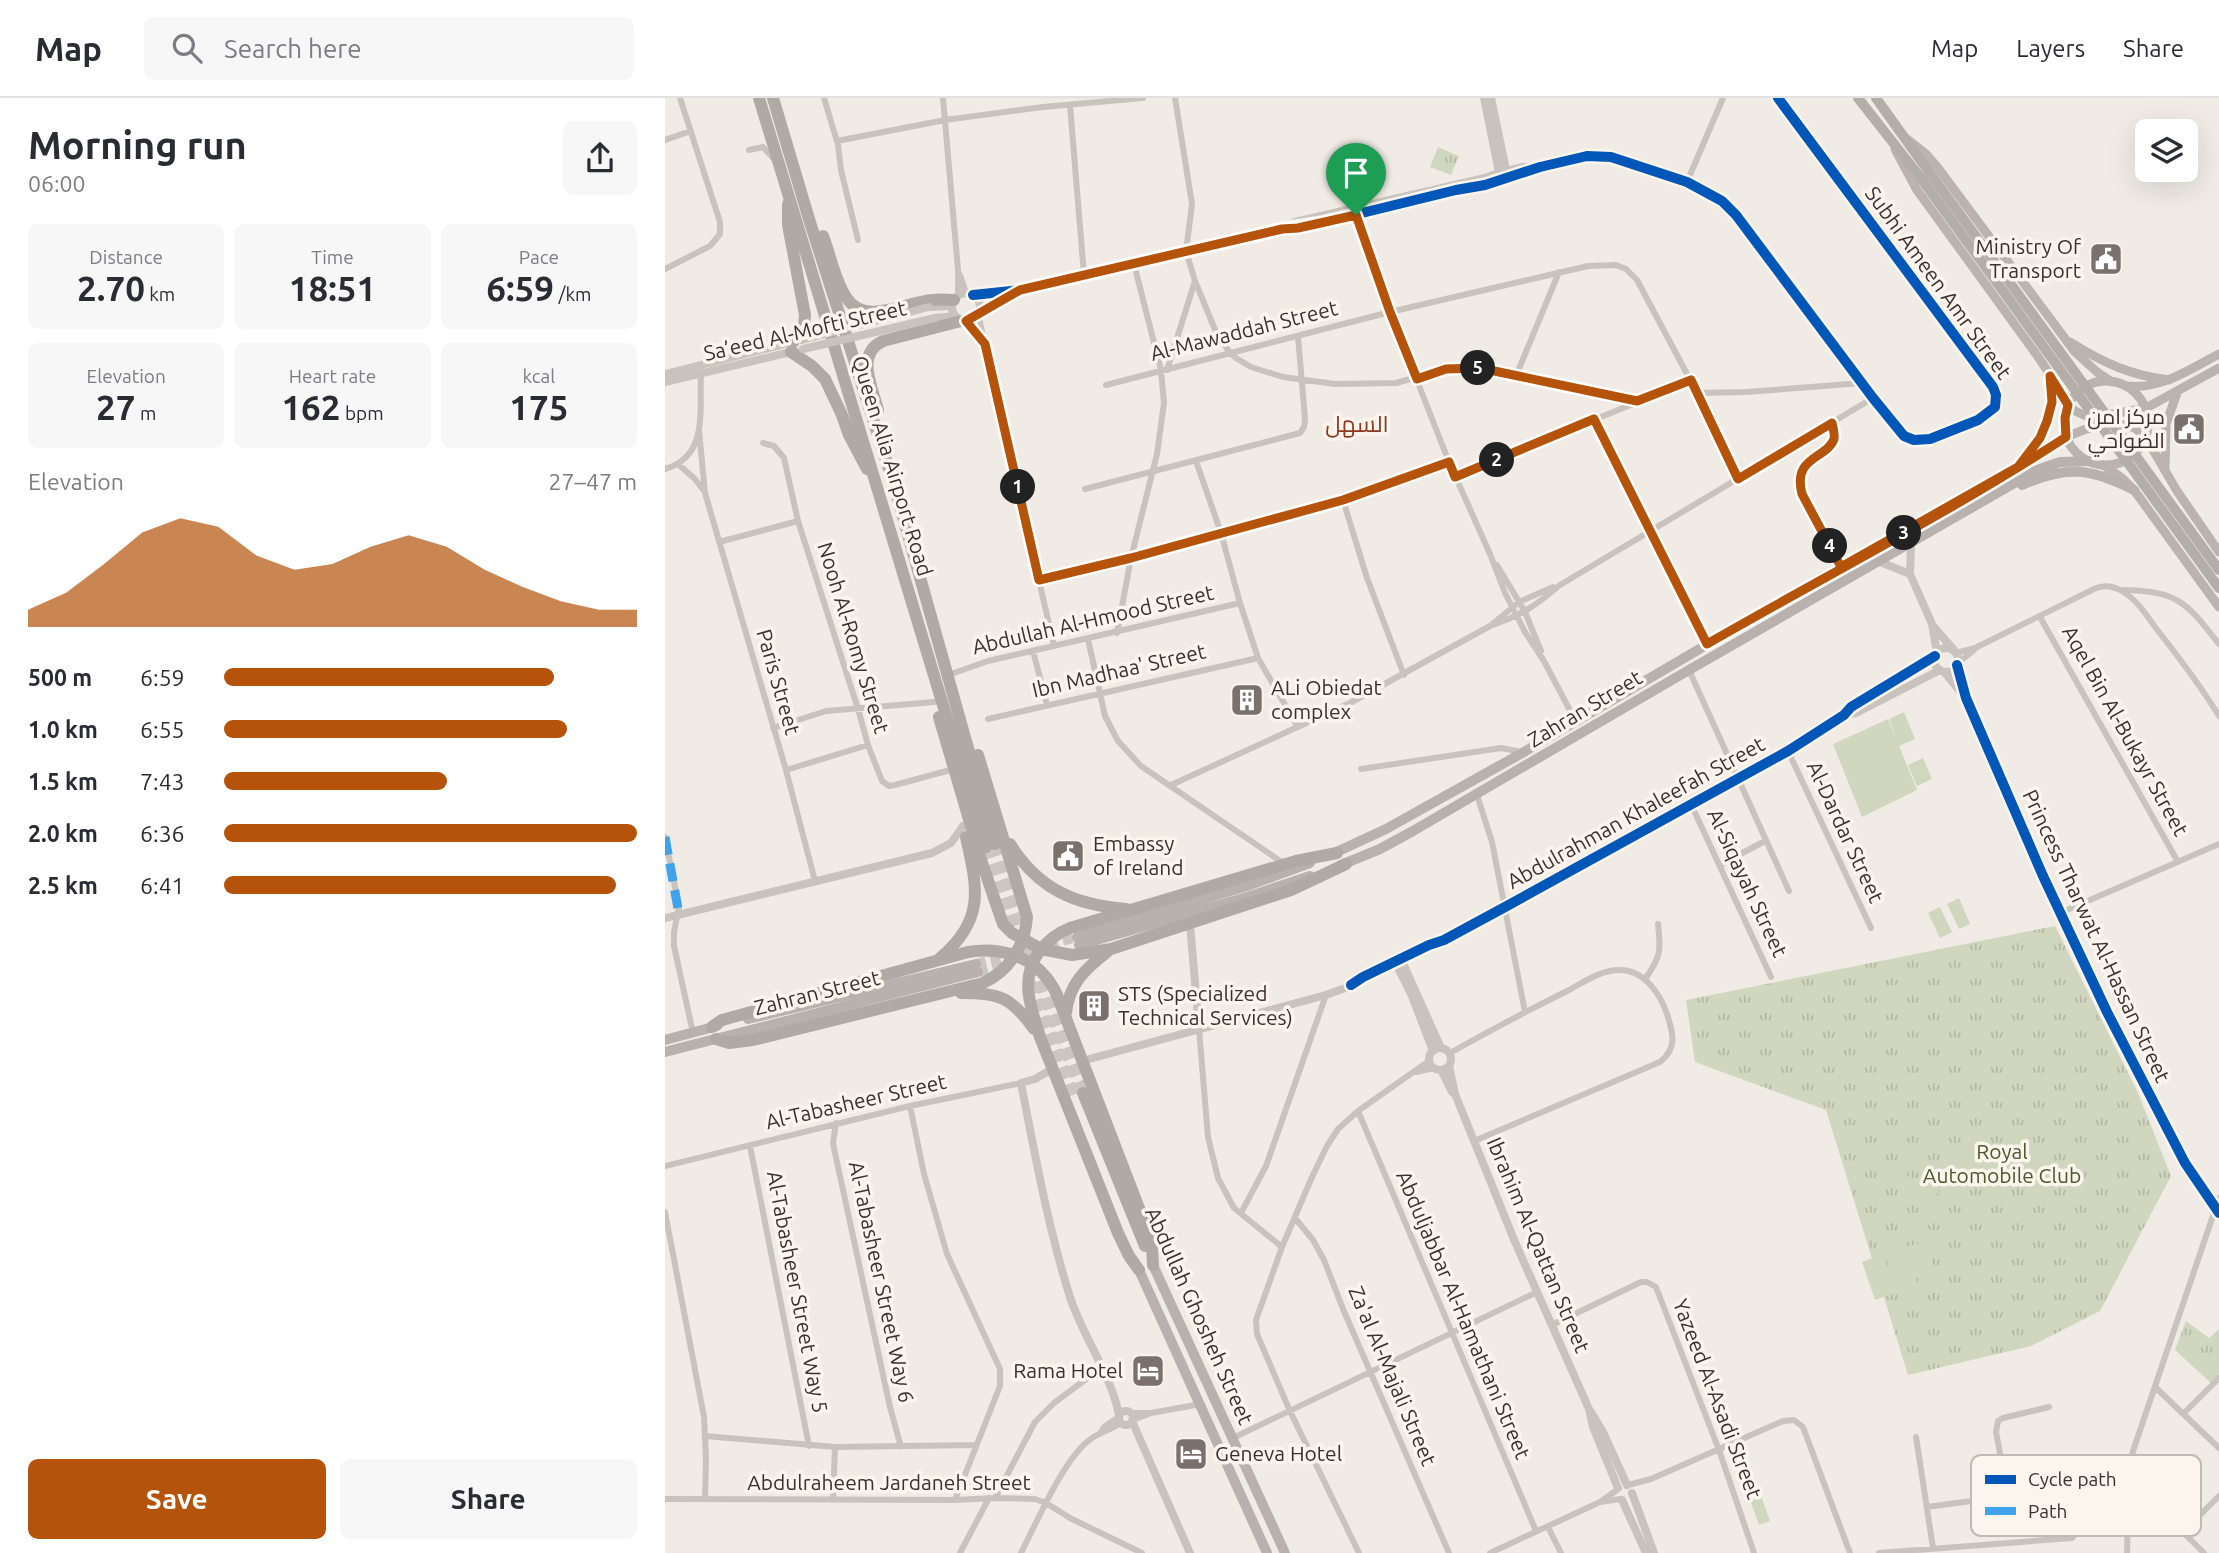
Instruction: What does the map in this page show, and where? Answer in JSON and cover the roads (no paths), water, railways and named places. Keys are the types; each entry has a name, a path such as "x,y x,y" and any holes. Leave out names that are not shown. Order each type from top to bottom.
{"highway":[{"name":"Queen Alia Airport Road","path":"759,98 781,171 794,191 894,485 991,845 878,487 794,191 773,98"},
{"path":"1858,98 1893,143 1924,175 2219,570"},
{"path":"1876,98 1904,137 1924,175 2219,588"},
{"path":"794,191 815,211 843,293 853,306 874,312 932,299 961,298"},
{"path":"794,191 788,225 805,316 797,346 825,379 855,448 878,487"},
{"path":"894,485 890,450 867,368 867,355 874,345 883,341 961,319"},
{"path":"916,611 916,629 934,702 980,857 1003,924 1022,939 1041,949 1072,955 1111,949 1291,890 1346,864"},
{"path":"930,615 944,640 1026,909 1027,921 1015,955 995,978 936,994 753,1040 725,1042 714,1033 722,1020 938,961 986,950 1005,951 1015,955 1049,980 1066,1017 1146,1224 1152,1245 1153,1265"},
{"path":"938,961 961,936 976,901 975,876 963,825 961,795"},
{"path":"1003,832 1024,864 1052,889 1098,907 1137,909"},
{"path":"1139,1270 1118,1233 1040,1037 1029,1000 1028,976 1031,965 1051,938 1063,930 1284,864 1337,853"},
{"path":"1066,1017 1067,1002 1075,982 1111,949"},
{"path":"936,994 979,993 1008,1000 1018,1007 1040,1037"},
{"name":"Abdullah Ghosheh Street","path":"1139,1270 1079,1096 1153,1265"}],"main road":[{"path":"1904,137 1915,143 1938,168 2075,352 2112,382"},
{"path":"1893,143 1903,168 1917,190 2049,373 2068,405 2078,413 2093,416 2146,408 2219,368"},
{"path":"2065,339 2120,370 2169,380"},
{"path":"2049,373 2066,370 2072,365 2075,352"},
{"path":"2125,385 2139,397 2146,408 2146,438 2136,453 2125,460 2114,464 2089,461 2074,449 2066,437 2065,418 2068,405 2077,393 2099,382 2144,387 2169,380 2219,354"},
{"path":"2018,467 2040,438 2047,421 2052,402 2049,373"},
{"path":"2165,473 2165,424 2177,393"},
{"path":"2066,437 2080,430 2117,423 2132,426 2146,438 2165,473 2219,552"},
{"name":"Zahran Street","path":"2066,437 1524,752 1386,829 1337,853 1247,886 1078,941 1247,897 1346,864 1380,849 1992,496 2048,466 2089,461"},
{"path":"2101,464 2134,490 2219,607"},
{"path":"1992,496 2052,473 2066,471 2108,478 2134,490"},
{"path":"2134,490 2134,478 2141,471 2165,473"},
{"name":"Zahran Street","path":"665,1052 714,1033 977,968"},
{"name":"Zahran Street","path":"665,1040 693,1033 714,1033"},
{"name":"Abdullah Ghosheh Street","path":"1153,1265 1285,1553"},
{"name":"Abdullah Ghosheh Street","path":"1139,1270 1268,1553"}],"street":[{"path":"665,269 711,246 720,234 720,222 680,98"},
{"path":"824,98 837,141 841,170 858,240"},
{"path":"943,98 961,319 985,344"},
{"path":"1043,107 1044,98"},
{"path":"837,141 945,120 1143,98"},
{"path":"1175,98 1192,204 1185,251 1216,332 1230,353 1251,367 1301,380 1370,385 1396,383 1446,369 1468,367 1637,401"},
{"path":"1484,98 1504,176"},
{"path":"1491,98 1504,176"},
{"path":"1687,182 1723,98"},
{"name":"Subhi Ameen Amr Street","path":"1778,98 1993,387 1997,402 1993,410 1966,426 1920,440 1904,436 1873,398"},
{"path":"1070,105 1084,275"},
{"path":"765,116 763,146 781,171"},
{"path":"665,140 691,131"},
{"path":"749,150 763,146"},
{"path":"961,319 975,318 979,313 1020,290 1282,229 1291,223 1355,212 1504,176 1523,166 1540,167 1587,156 1611,157 1687,182 1722,201 1736,215 1873,398 1560,585 1517,617 1490,625"},
{"path":"1355,212 1390,312 1449,462 1511,607 1544,661 1576,722"},
{"path":"1134,264 1164,369"},
{"name":"Al-Mawaddah Street","path":"1106,385 1559,272 1603,264 1616,265 1626,269 1637,280 1691,380 1738,479"},
{"path":"1516,376 1559,272"},
{"path":"1117,633 1131,558 1162,430 1164,369 1195,281"},
{"name":"Sa’eed Al-Mofti Street","path":"665,382 961,298 1020,290"},
{"path":"961,298 979,303 985,344 1054,646"},
{"name":"Sa’eed Al-Mofti Street","path":"665,374 935,317 961,319"},
{"path":"1085,489 1300,433 1305,419 1298,336"},
{"name":"Paris Street","path":"701,373 699,430 705,493 786,770 815,881"},
{"path":"1455,477 1691,380"},
{"path":"1697,393 1863,383"},
{"path":"1594,419 1707,644"},
{"path":"1832,423 1832,443 1808,463 1800,483 1802,494 1841,567"},
{"path":"665,469 680,465 692,452 699,430"},
{"name":"Nooh Al-Romy Street","path":"763,443 774,446 784,458 798,521 868,745 882,781 889,786 954,769"},
{"path":"1196,461 1221,533 1258,658 1298,727"},
{"path":"1039,580 1131,558 1343,500 1449,462"},
{"name":"Paris Street","path":"680,465 705,493"},
{"path":"1343,500 1367,578 1404,675"},
{"path":"719,542 798,521"},
{"path":"1911,544 1910,573 1932,624 1935,664 1942,671 1952,670 1975,648"},
{"path":"1490,554 1525,612 1544,661"},
{"path":"1880,562 1910,573"},
{"path":"1171,785 1350,703 1490,625 1519,602 1560,585"},
{"path":"1936,654 1945,648 1955,652 1975,648 2107,585 2121,590 2168,595 2182,602 2219,644"},
{"path":"2121,590 2136,603 2173,649 2219,716"},
{"name":"Abdullah Al-Hmood Street","path":"954,673 988,661 1240,603"},
{"name":"Aqel Bin Al-Bukayr Street","path":"2040,617 2178,862"},
{"path":"1932,624 1955,652 1957,664"},
{"path":"1088,639 1105,716 1118,741 1142,766 1284,864"},
{"path":"1033,651 1047,705"},
{"name":"Abdulrahman Khaleefah Street","path":"1082,1061 1326,995 1439,945 1788,751 1844,715 1850,707 1936,654"},
{"name":"Ibn Madhaa' Street","path":"988,719 1258,658"},
{"name":"Princess Tharwat Al-Hassan Street","path":"1957,664 1966,698 2060,913 2158,1113 2185,1163 2217,1211"},
{"path":"1689,670 1789,891"},
{"name":"Abdulrahman Khaleefah Street","path":"1844,715 1856,713 1942,671"},
{"name":"Princess Tharwat Al-Hassan Street","path":"1942,671 1966,698"},
{"path":"773,728 826,711 934,702"},
{"path":"786,770 868,745"},
{"path":"1361,769 1501,748 1524,752"},
{"name":"Al-Dardar Street","path":"1788,751 1871,929"},
{"path":"1477,795 1492,842 1525,1012"},
{"name":"Al-Siqayah Street","path":"1691,803 1771,977"},
{"path":"665,918 932,853 955,839 963,825"},
{"path":"665,837 679,914 673,939 693,1033"},
{"path":"1720,864 1765,841"},
{"path":"2060,913 2219,844"},
{"path":"1190,924 1209,1137 1215,1170 1229,1200 1282,1247"},
{"path":"1645,979 1659,957 1661,947 1658,924"},
{"path":"1399,963 1437,1049 1438,1066"},
{"path":"1437,1049 1450,1053 1609,971 1627,971 1645,979 1664,1003 1673,1031 1673,1046 1665,1058 1475,1141"},
{"path":"1241,1213 1266,1166 1326,995"},
{"path":"1359,1553 1257,1334 1257,1313 1282,1247 1327,1146 1343,1124 1414,1072 1451,1061 1450,1053"},
{"name":"Ibrahim Al-Qattan Street","path":"1438,1066 1455,1094 1515,1242 1589,1409 1630,1488 1654,1553"},
{"name":"Al-Tabasheer Street","path":"665,1166 910,1105 1021,1083 1035,1079 1054,1068"},
{"path":"1021,1083 1055,1243 1079,1323 1142,1448 1189,1553"},
{"path":"910,1105 924,1174 947,1254 1000,1368 1000,1386 955,1500"},
{"name":"Abduljabbar Al-Hamathani Street","path":"1358,1111 1537,1531"},
{"name":"Al-Tabasheer Street Way 6","path":"836,1124 835,1153 890,1408 901,1447"},
{"name":"Al-Tabasheer Street Way 5","path":"750,1146 809,1446"},
{"path":"2133,1455 2217,1211 2219,1198"},
{"path":"665,1212 703,1409 705,1499"},
{"name":"Za'al Al-Majali Street","path":"1295,1217 1324,1260 1449,1553"},
{"name":"Yazeed Al-Asadi Street","path":"1552,1325 1641,1282 1651,1283 1658,1292 1719,1450 1754,1553"},
{"path":"1233,1437 1537,1292"},
{"path":"960,1553 1041,1415 1101,1368"},
{"path":"2183,1413 2219,1378"},
{"path":"2155,1387 2219,1448"},
{"path":"1021,1553 1046,1503 1076,1454 1105,1426 1126,1418 1201,1404"},
{"path":"2000,1455 1998,1421 2049,1407"},
{"name":"Ibrahim Al-Qattan Street","path":"1589,1409 1593,1427 1619,1494 1646,1553"},
{"path":"1490,1553 1619,1494 1622,1485 1630,1488 1790,1419 1798,1421 1803,1427 1850,1553"},
{"name":"Al-Tabasheer Street Way 5","path":"705,1436 835,1447 975,1445"},
{"path":"1916,1437 1933,1548"},
{"path":"833,1500 835,1447"},
{"path":"1619,1494 1627,1499 1630,1488"},
{"path":"2201,1514 2219,1496"},
{"name":"Abdulraheem Jardaneh Street","path":"665,1499 1035,1499 1142,1553"},
{"path":"1927,1507 1971,1501"},
{"path":"1548,1527 1561,1553"},
{"path":"1879,1553 2074,1536"},
{"path":"2187,1536 2204,1553"}],"tunnel":[{"path":"995,844 1036,970 1083,1093"},
{"path":"986,847 1014,936"},
{"path":"976,964 1077,937"},
{"path":"978,972 1008,964"},
{"path":"1030,983 1075,1100"}],"place":[{"name":"Ministry Of Transport","path":"2106,259"},
{"name":"مركز امن الضواحي","path":"2189,429"},
{"name":"ALi Obiedat complex","path":"1247,700"},
{"name":"Embassy of Ireland","path":"1068,856"},
{"name":"STS (Specialized Technical Services)","path":"1094,1006"},
{"name":"Rama Hotel","path":"1148,1371"},
{"name":"Geneva Hotel","path":"1191,1454"}],"district":[{"name":"السهل","path":"1357,424"}],"park label":[{"name":"Royal Automobile Club","path":"2002,1164"}]}
